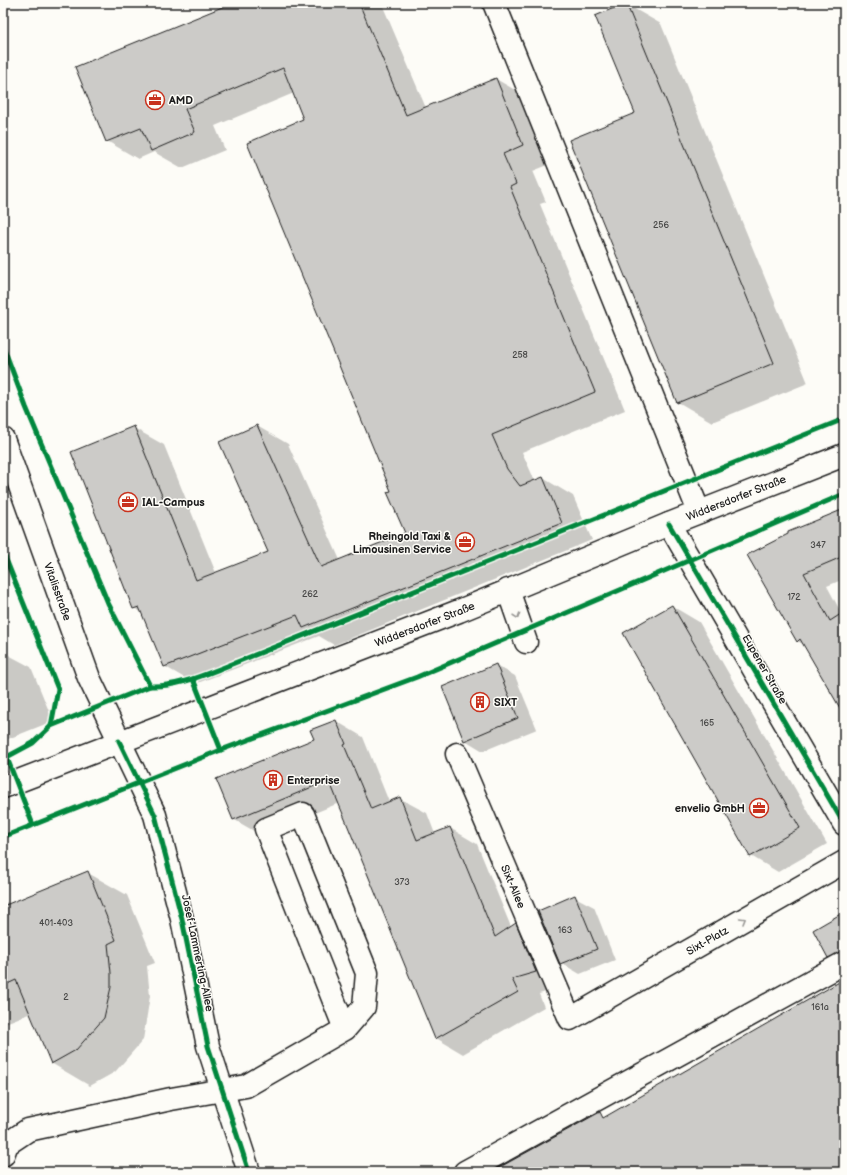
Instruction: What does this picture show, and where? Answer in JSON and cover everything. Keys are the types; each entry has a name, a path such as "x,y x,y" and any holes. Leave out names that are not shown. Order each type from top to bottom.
{"street":[{"path":"494,3 699,512"},
{"name":"Vitalisstraße","path":"3,439 89,678 119,741"},
{"name":"Widdersdorfer Straße","path":"3,787 459,611 669,524 844,455"},
{"name":"Eupener Straße","path":"669,524 844,824"},
{"path":"508,590 526,642"},
{"name":"Josef-Lammerting-Allee","path":"119,741 155,815 182,919 208,1046 221,1091 249,1172"},
{"name":"Sixt-Allee","path":"457,754 570,1019"},
{"path":"4,1147 28,1130 172,1099 246,1086 345,1028 364,1006 367,973 303,814 266,829 345,1028"},
{"name":"Sixt-Platz","path":"570,1019 844,862"},
{"path":"465,1172 844,963"}],"building":[{"path":"232,3 359,3 406,115 496,78 523,145 503,154 516,184 510,187 595,392 492,435 507,469 520,486 543,477 562,523 303,628 297,615 164,667 139,607 133,609 71,452 134,426 196,580 268,552 219,442 257,425 321,567 405,533 387,492 391,491 247,143 303,119 283,68 185,109 195,132 151,151 141,128 106,142 75,67"},
{"path":"626,3 774,363 677,403 569,140 635,113 595,16"},
{"path":"844,509 844,556 804,573 830,621 844,612 844,715 800,639 797,642 747,555 788,534 788,532"},
{"path":"672,605 800,828 750,857 623,633"},
{"name":"SIXT","path":"496,664 518,718 464,741 442,687"},
{"path":"336,720 346,744 344,745 371,809 400,797 417,840 450,827 495,937 516,923 536,972 512,979 518,992 435,1039 329,780 233,820 216,779 314,739 310,730"},
{"path":"88,871 116,940 108,944 111,987 104,1018 76,1050 51,1064 16,980 3,986 3,906"},
{"path":"575,895 597,949 560,964 538,911"},
{"path":"844,912 844,951 828,958 813,930"},
{"path":"844,977 844,1172 491,1172 600,1112 603,1118 841,981 840,979"}],"cycle path":[{"path":"3,346 26,407 108,603 150,686 169,685 196,678 844,419"},
{"path":"3,837 221,750 417,677 844,494"},
{"path":"669,524 844,824"},
{"path":"3,552 58,689 51,726 33,743 3,759"},
{"path":"193,679 221,750"},
{"path":"51,726 150,686"},
{"path":"119,741 155,815 182,919 208,1046 249,1172"},
{"path":"7,758 33,825"}],"place":[{"name":"AMD","path":"155,100"},
{"name":"IAL-Campus","path":"128,502"},
{"name":"Rheingold Taxi & Limousinen Service","path":"465,542"},
{"name":"SIXT","path":"480,702"},
{"name":"Enterprise","path":"273,780"},
{"name":"envelio GmbH","path":"759,808"}]}
